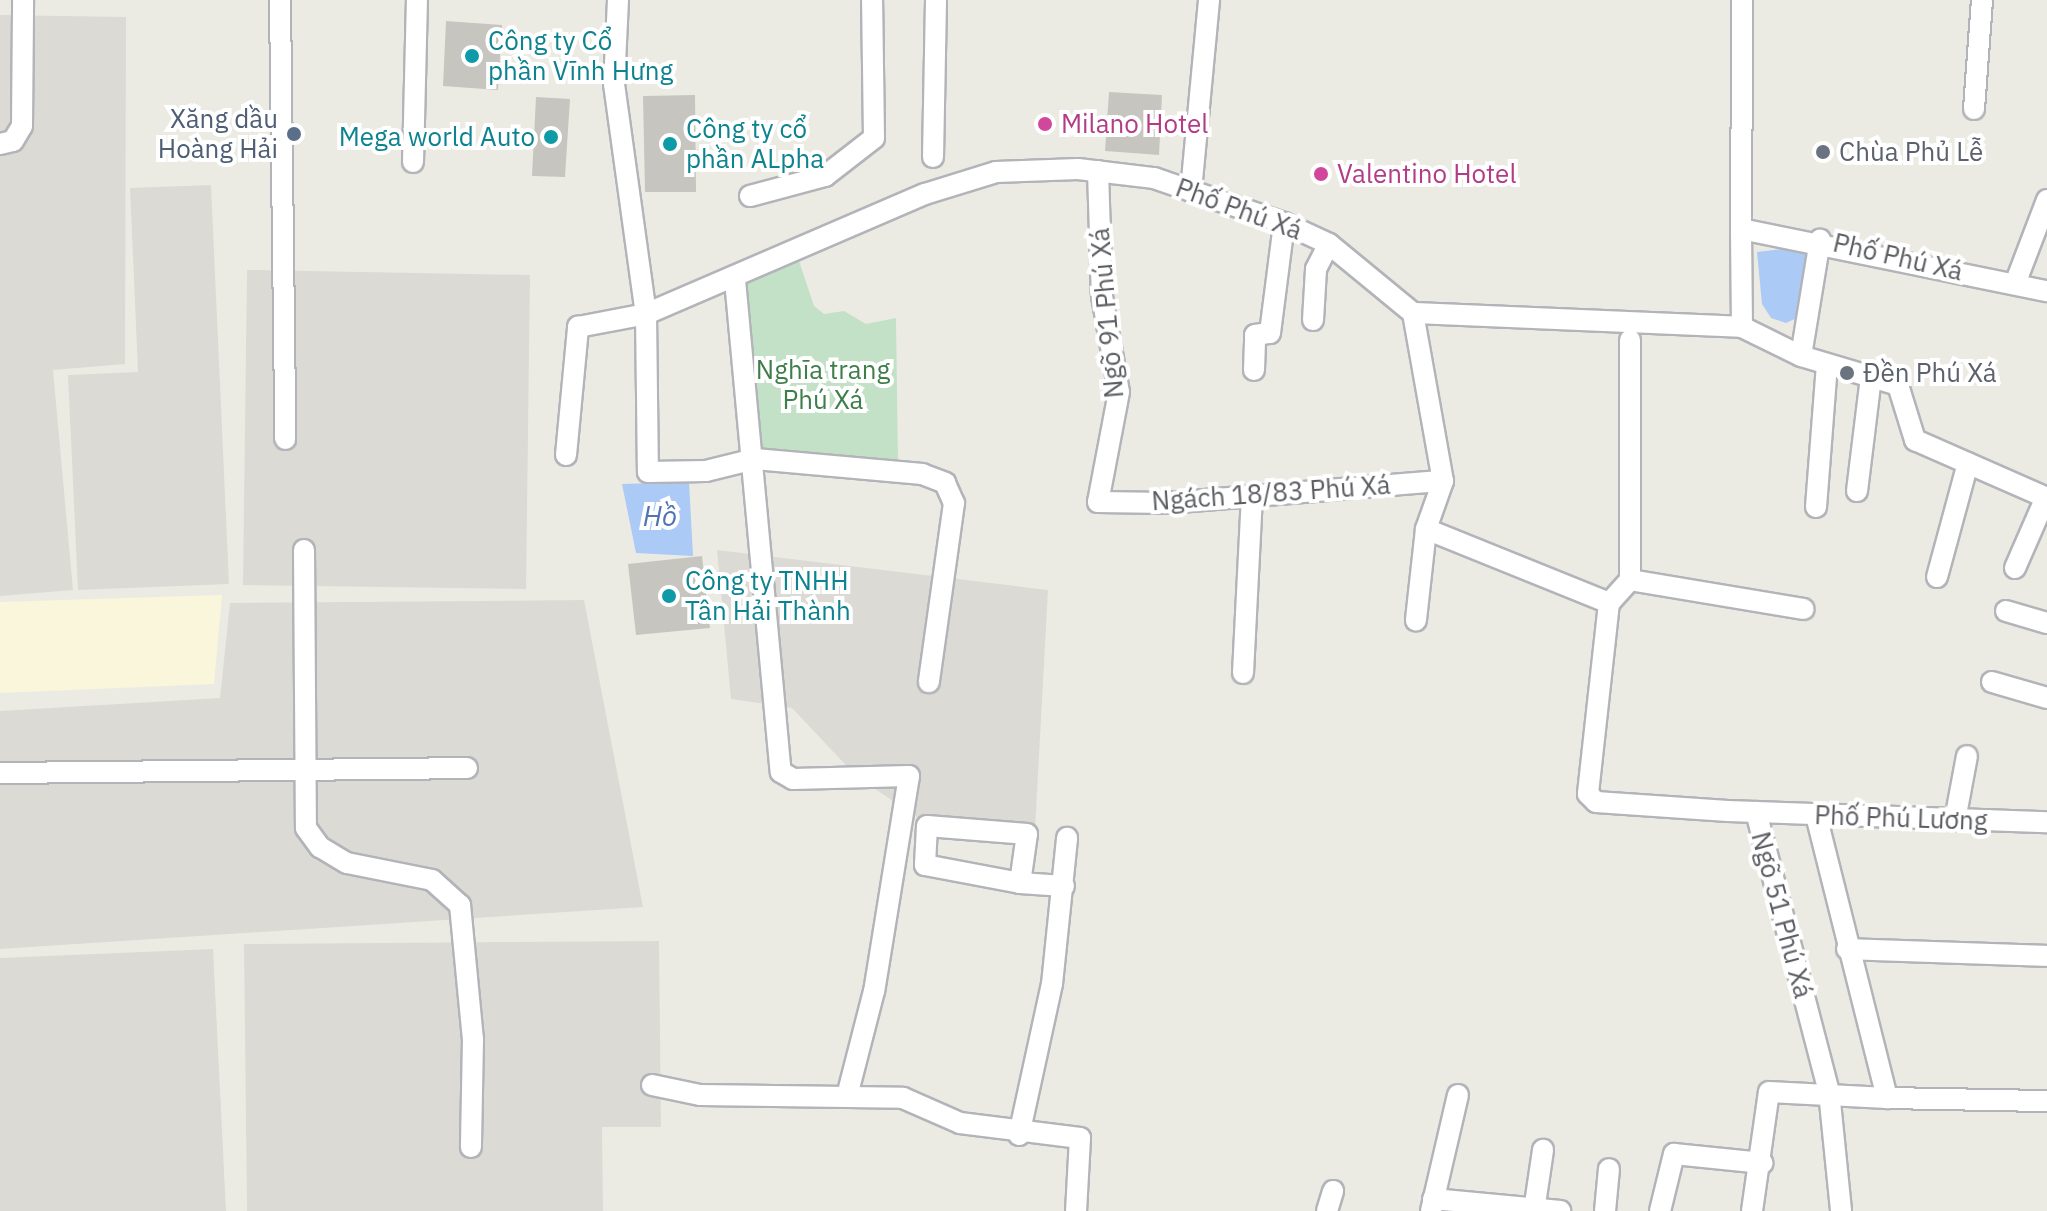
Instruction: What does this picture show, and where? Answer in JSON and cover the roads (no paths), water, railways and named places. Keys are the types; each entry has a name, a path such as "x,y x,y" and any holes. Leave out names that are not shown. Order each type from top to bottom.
{"street":[{"path":"0,144 13,141 22,126 23,0"},
{"path":"280,0 285,439"},
{"path":"413,162 417,0"},
{"path":"618,0 614,84 646,314 648,472 706,471 755,459 922,474 952,492 929,682"},
{"path":"750,196 777,195 825,176 874,138 872,0"},
{"path":"933,157 936,0"},
{"path":"1191,191 1209,0"},
{"path":"1742,0 1742,327"},
{"path":"1974,109 1982,0"},
{"name":"Phố Phú Xá","path":"566,455 578,327 646,314 735,280 925,194 981,176 1098,171 1191,191 1284,223 1329,244 1413,313"},
{"name":"Ngõ 91 Phú Xá","path":"1098,171 1102,296 1119,392 1098,502"},
{"path":"2015,284 2047,200"},
{"path":"1254,370 1255,335 1270,333 1284,223"},
{"name":"Phố Phú Xá","path":"1741,229 1820,240 2047,291"},
{"path":"1801,356 1820,240"},
{"path":"1313,320 1316,269 1329,244"},
{"path":"735,280 755,459 781,772 793,779 909,776 874,991 847,1096"},
{"path":"1416,620 1426,529 1443,481 1413,313 1742,327 1801,356 1898,385 1915,440 2047,498 2015,568"},
{"path":"1426,529 1609,603 1630,580 1630,340"},
{"path":"1816,507 1827,364"},
{"path":"1857,491 1871,377"},
{"path":"1937,577 1968,463"},
{"name":"Ngách 18/83 Phú Xá","path":"1098,502 1252,496 1443,481"},
{"path":"1243,673 1252,496"},
{"path":"304,550 300,768 306,828 320,847 347,863 432,880 460,905 472,1025 471,1147"},
{"path":"1630,580 1804,609"},
{"name":"Ngõ 51 Phú Xá","path":"1609,603 1588,794 1596,802 1756,812 1829,1092 1841,1211"},
{"path":"2006,611 2047,623"},
{"path":"1992,682 2047,698"},
{"path":"1955,820 1967,756"},
{"path":"0,773 467,768"},
{"name":"Phố Phú Lương","path":"1756,812 2047,822"},
{"path":"1816,815 1847,949 1887,1098"},
{"path":"1020,883 1027,834 927,826 925,865 1020,883 1064,886"},
{"path":"1019,1135 1052,984 1067,838"},
{"path":"1847,949 2047,956"},
{"path":"652,1085 700,1095 903,1098 960,1123 1019,1135 1080,1138 1076,1211"},
{"path":"1752,1211 1763,1163 1769,1092 2047,1101"},
{"path":"1458,1095 1432,1205 1560,1211"},
{"path":"1534,1209 1543,1150"},
{"path":"1660,1211 1674,1154 1763,1163"},
{"path":"1605,1211 1609,1169"}],"water":[{"path":"1783,249 1808,254 1799,317 1786,323 1771,318 1762,304 1757,252"},
{"name":"Hồ","path":"689,482 693,556 636,553 622,484"}],"place":[{"name":"Công ty Cổ phần Vĩnh Hưng","path":"472,56"},
{"name":"Milano Hotel","path":"1045,124"},
{"name":"Xăng dầu Hoàng Hải","path":"294,134"},
{"name":"Mega world Auto","path":"551,137"},
{"name":"Công ty cổ phần ALpha","path":"670,144"},
{"name":"Chùa Phủ Lễ","path":"1823,152"},
{"name":"Valentino Hotel","path":"1321,174"},
{"name":"Đền Phú Xá","path":"1847,373"},
{"name":"Công ty TNHH Tân Hải Thành","path":"669,596"}],"park label":[{"name":"Nghĩa trang Phú Xá","path":"823,385"}]}
